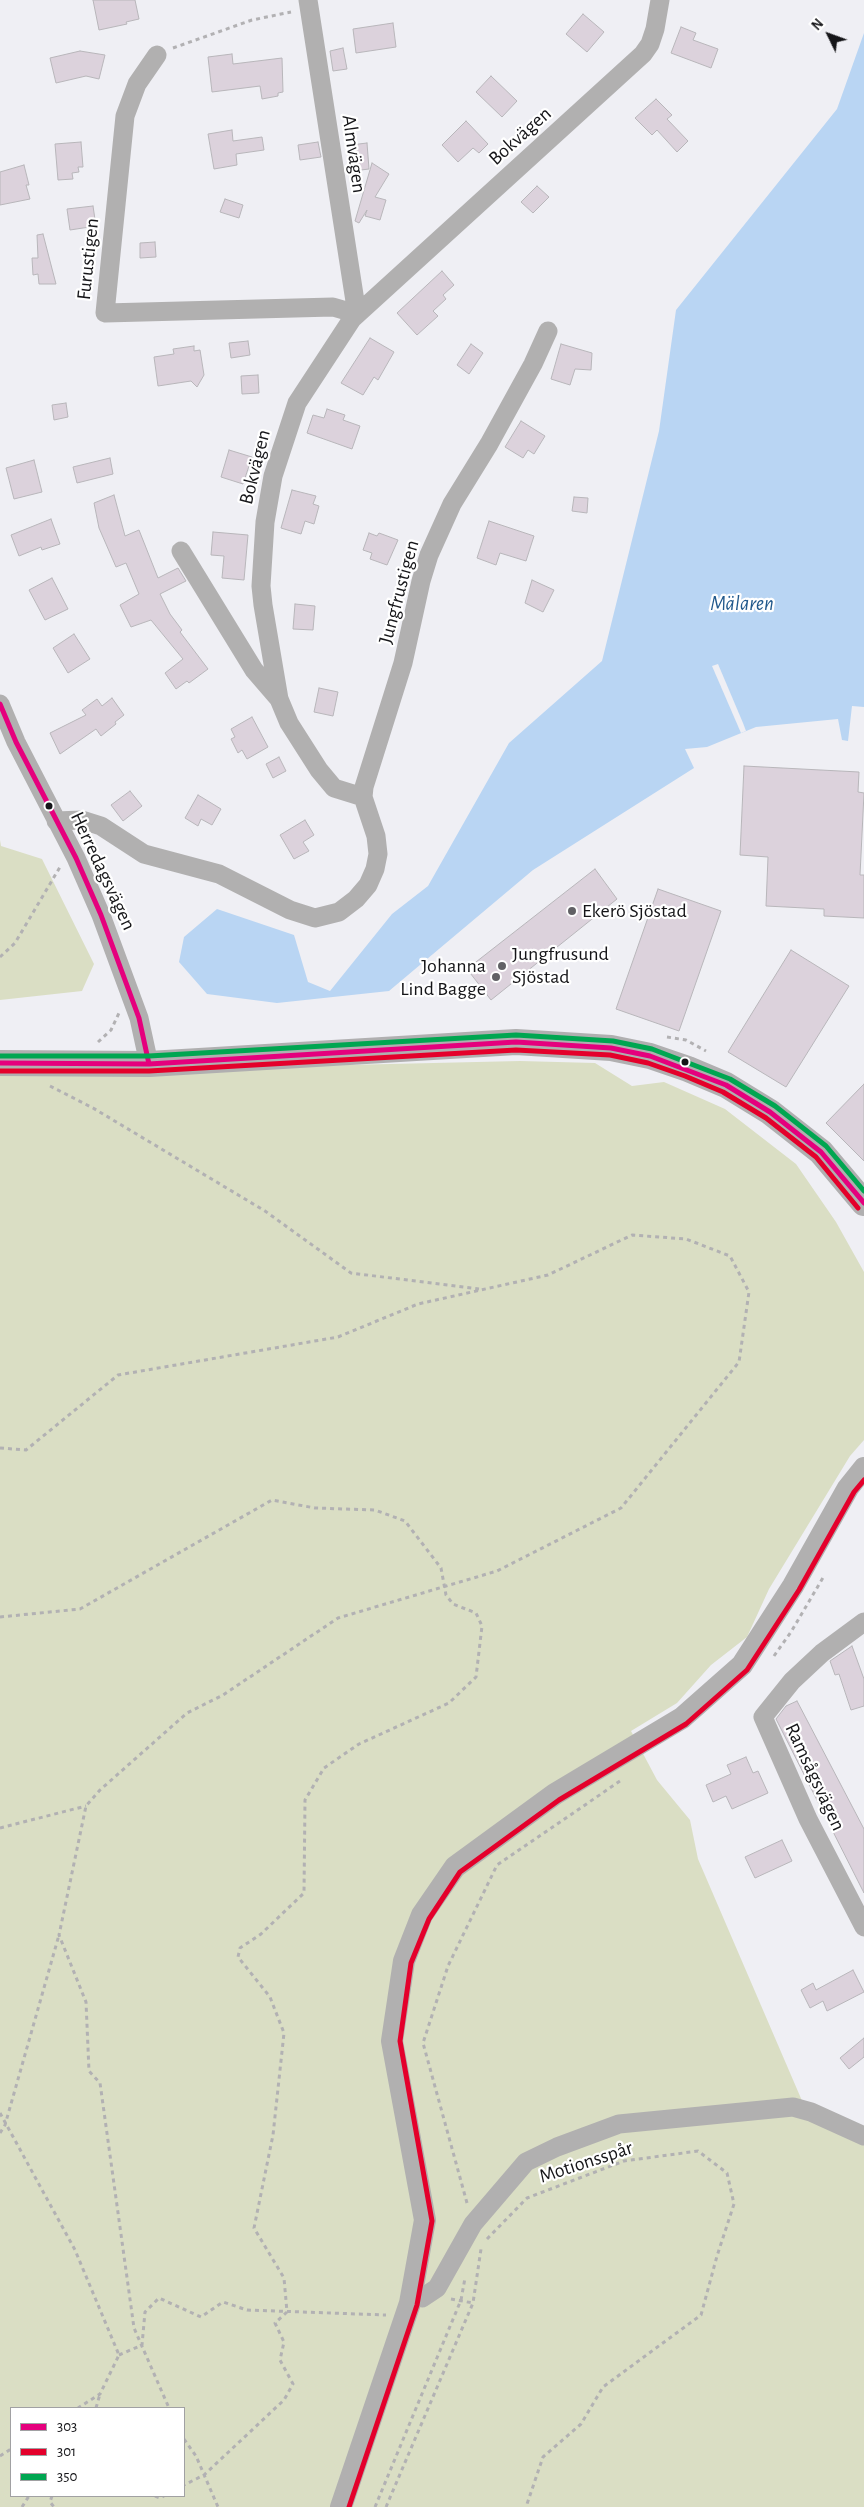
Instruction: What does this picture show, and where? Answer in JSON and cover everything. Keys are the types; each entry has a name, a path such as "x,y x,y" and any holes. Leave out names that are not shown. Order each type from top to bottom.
{"main road":[{"path":"0,1063 149,1064 516,1042 612,1048 650,1056 688,1069 726,1085 770,1112 820,1152 864,1203"}],"street":[{"name":"Bokvägen","path":"363,797 334,788 301,744 289,723 279,699 261,586 265,522 273,476 297,403 336,340 358,314 642,54 650,44 655,29 660,0"},
{"name":"Almvägen","path":"308,4 358,314"},
{"name":"Furustigen","path":"157,55 137,84 125,116 105,313 333,307 358,314"},
{"name":"Jungfrustigen","path":"363,797 364,787 403,663 421,581 435,540 452,504 475,468 548,331"},
{"path":"182,551 254,670 279,699"},
{"name":"Herredagsvägen","path":"0,704 16,742 76,858 114,950 139,1018 149,1064"},
{"path":"56,821 82,820 101,826 144,854 219,874 290,910 315,918 339,912 356,899 368,885 375,869 376,836 363,797"},
{"path":"341,2507 411,2299 425,2220 392,2041 404,1961 422,1914 455,1867 555,1794 682,1718 742,1665 793,1586 848,1488 864,1468"},
{"name":"Ramsågsvägen","path":"863,1625 822,1653 792,1681 763,1717 808,1819 864,1927"},
{"path":"411,2299 422,2298 437,2288 473,2224 526,2162 557,2147 619,2124 793,2107 811,2112 864,2136"}],"path":[{"path":"157,55 199,37 308,4"},
{"path":"56,858 65,875"},
{"path":"0,956 15,943 61,867"},
{"path":"96,1044 111,1030 120,1010"},
{"path":"43,1082 93,1108 265,1211 351,1273 482,1290"},
{"path":"0,1448 26,1450 118,1375 338,1337 418,1304 548,1275 632,1235 686,1239 730,1256 749,1292 739,1362 621,1508 497,1571 338,1618 223,1696 187,1713 100,1790 86,1806 59,1935 5,2125 0,2133"},
{"path":"0,1617 80,1609 272,1500 315,1508 375,1510 405,1521 441,1568 446,1596 454,1604 476,1613 482,1626 476,1677 449,1703 359,1744 324,1768 305,1800 304,1893 261,1934 240,1948 238,1957 270,1997 284,2033 273,2135 254,2228 284,2278 287,2312"},
{"path":"769,1663 791,1632 826,1571"},
{"path":"473,2224 423,2043 448,1966 497,1865 631,1773"},
{"path":"0,1828 86,1806"},
{"path":"59,1935 86,2002 90,2071 100,2083 134,2328 169,2407"},
{"path":"0,2113 75,2250 119,2355"},
{"name":"Motionsspår","path":"386,2507 473,2303 482,2244 527,2198 624,2161 698,2151 727,2173 734,2204 701,2315 603,2387 581,2424 543,2457 526,2507"},
{"path":"375,2507 461,2300 466,2272"},
{"path":"142,2345 145,2312 159,2298 201,2317 223,2302 247,2310 384,2316 411,2299"},
{"path":"445,2298 473,2303"},
{"path":"185,2485 204,2475 284,2400 293,2384 280,2360 284,2342 275,2323 287,2312"},
{"path":"96,2407 100,2394 119,2355 142,2345"},
{"path":"80,2407 100,2394"},
{"path":"185,2440 196,2456 218,2507"}],"green space":[{"path":"0,840 1,846 42,859 94,964 82,991 0,1000"},
{"path":"520,1061 595,1063 632,1086 664,1082 725,1109 796,1164 836,1222 864,1272 864,1440 850,1456 769,1589 747,1637 711,1665 677,1703 631,1731 657,1780 690,1820 698,1859 809,2117 864,2141 864,2507 0,2507 0,1073"}],"water":[{"name":"Mälaren","path":"864,33 864,707 852,706 848,741 842,740 838,719 756,727 707,747 685,749 694,768 533,870 389,991 277,1003 207,994 179,962 184,937 217,909 294,935 308,982 330,991 392,914 428,886 509,743 602,661 659,431 676,310 837,109"}],"pier":[{"path":"718,664 746,731 741,733 712,666"}],"building":[{"path":"93,0 135,0 139,19 126,22 127,24 99,30"},
{"path":"583,14 604,32 587,52 566,34"},
{"path":"393,23 396,47 356,53 353,29"},
{"path":"681,27 696,33 693,40 718,49 711,68 671,53"},
{"path":"343,48 347,69 333,71 330,51"},
{"path":"80,51 105,55 99,79 86,76 56,83 50,58"},
{"path":"232,54 233,64 282,58 283,92 278,93 278,96 262,99 260,86 212,92 208,57"},
{"path":"491,76 517,101 502,117 476,92"},
{"path":"656,99 672,115 667,119 688,141 677,152 657,130 652,135 635,118"},
{"path":"466,121 488,144 479,153 473,148 458,162 442,145"},
{"path":"232,130 233,141 262,137 264,150 236,154 237,165 214,169 208,134"},
{"path":"81,142 83,167 78,167 79,172 72,173 73,179 58,180 55,144"},
{"path":"318,142 321,157 300,160 298,145"},
{"path":"367,143 369,169 353,171 351,145"},
{"path":"372,163 389,174 375,197 386,200 380,220 365,216 367,210 359,223 355,221"},
{"path":"24,165 29,185 26,185 30,199 0,205 0,172"},
{"path":"537,186 549,197 533,213 521,202"},
{"path":"225,199 243,205 239,218 220,212"},
{"path":"93,206 96,226 70,230 67,209"},
{"path":"43,234 56,284 39,284 38,274 33,275 32,258 38,258 37,235"},
{"path":"155,242 156,257 140,258 140,243"},
{"path":"442,271 454,285 443,295 446,299 433,311 438,316 417,335 397,313"},
{"path":"370,338 394,352 378,380 374,377 363,395 341,383"},
{"path":"248,341 250,355 231,358 229,343"},
{"path":"471,344 483,353 469,374 457,365"},
{"path":"561,344 592,353 591,370 575,369 570,385 551,379"},
{"path":"194,346 194,351 200,350 204,375 197,387 191,381 158,386 154,357 174,354 173,349"},
{"path":"258,375 259,393 242,394 241,376"},
{"path":"66,403 68,417 54,420 52,405"},
{"path":"327,409 345,415 343,420 360,426 352,449 307,433 313,415 324,418"},
{"path":"521,421 545,436 534,454 528,450 523,458 505,447"},
{"path":"229,450 252,457 243,484 221,477"},
{"path":"110,458 113,474 77,483 73,467"},
{"path":"34,460 42,492 14,499 6,468"},
{"path":"292,490 316,496 313,504 319,506 314,524 305,521 301,534 281,528"},
{"path":"114,495 125,536 139,530 158,578 178,568 186,581 160,594 170,614 182,630 180,632 208,669 189,683 187,681 176,689 165,673 183,659 151,620 131,627 120,605 139,594 126,563 116,567 99,528 94,503"},
{"path":"574,497 588,498 587,513 572,511"},
{"path":"51,519 60,544 42,550 41,547 19,556 11,535"},
{"path":"489,521 534,536 526,561 500,553 496,565 477,558"},
{"path":"213,532 248,535 244,580 222,578 224,556 211,555"},
{"path":"369,533 377,536 379,533 398,540 387,565 370,559 372,553 363,550"},
{"path":"52,578 68,609 45,620 29,590"},
{"path":"532,580 554,590 543,612 525,603"},
{"path":"295,604 315,606 313,630 293,629"},
{"path":"74,634 90,659 68,673 53,648"},
{"path":"319,688 338,692 333,716 314,712"},
{"path":"112,698 124,715 115,722 116,724 101,736 96,729 60,754 50,733 86,715 82,710 97,699 102,706"},
{"path":"252,717 268,747 247,759 242,750 238,753 231,739 235,737 231,729"},
{"path":"279,757 286,771 273,778 266,764"},
{"path":"744,766 859,772 858,792 864,793 860,875 864,875 864,918 824,916 824,909 766,906 768,857 740,855"},
{"path":"130,791 142,806 123,821 111,805"},
{"path":"198,795 221,809 212,825 201,819 198,826 185,818"},
{"path":"305,820 314,835 303,842 309,851 294,859 280,835"},
{"path":"595,869 617,899 491,1000 467,969"},
{"path":"658,889 721,911 679,1031 616,1009"},
{"path":"791,950 849,986 786,1087 728,1052"},
{"path":"864,1084 864,1161 826,1123"},
{"path":"852,1646 864,1679 864,1706 851,1710 839,1674 835,1675 830,1661"},
{"path":"797,1701 864,1829 864,1893 776,1719 786,1706"},
{"path":"746,1757 753,1773 758,1771 768,1793 732,1809 726,1796 713,1802 706,1785 731,1774 727,1765"},
{"path":"782,1840 792,1861 755,1878 745,1857"},
{"path":"853,1970 864,1992 827,2011 823,2001 810,2008 801,1990 813,1983 816,1990"},
{"path":"864,2038 864,2057 849,2069 840,2058"}],"transit line":[{"name":"303","path":"0,704 16,742 76,858 101,915 139,1018 149,1064"},
{"name":"350","path":"0,1056 149,1056 516,1035 613,1041 652,1049 730,1079 775,1106 826,1146 864,1191"},
{"name":"303","path":"0,1063 149,1064 516,1042 611,1048 650,1056 726,1085 770,1112 821,1152 864,1203"},
{"name":"301","path":"0,1071 149,1071 516,1050 610,1055 648,1063 685,1076 723,1092 766,1118 816,1157 858,1208"},
{"name":"301","path":"349,2507 417,2305 432,2221 400,2041 411,1963 429,1919 460,1872 559,1800 686,1724 747,1670 799,1590 854,1492 864,1480"}],"place":[{"name":"Ekerö Sjöstad","path":"572,911"},
{"name":"Jungfrusund Sjöstad","path":"502,966"},
{"name":"Johanna Lind Bagge","path":"496,977"}]}
